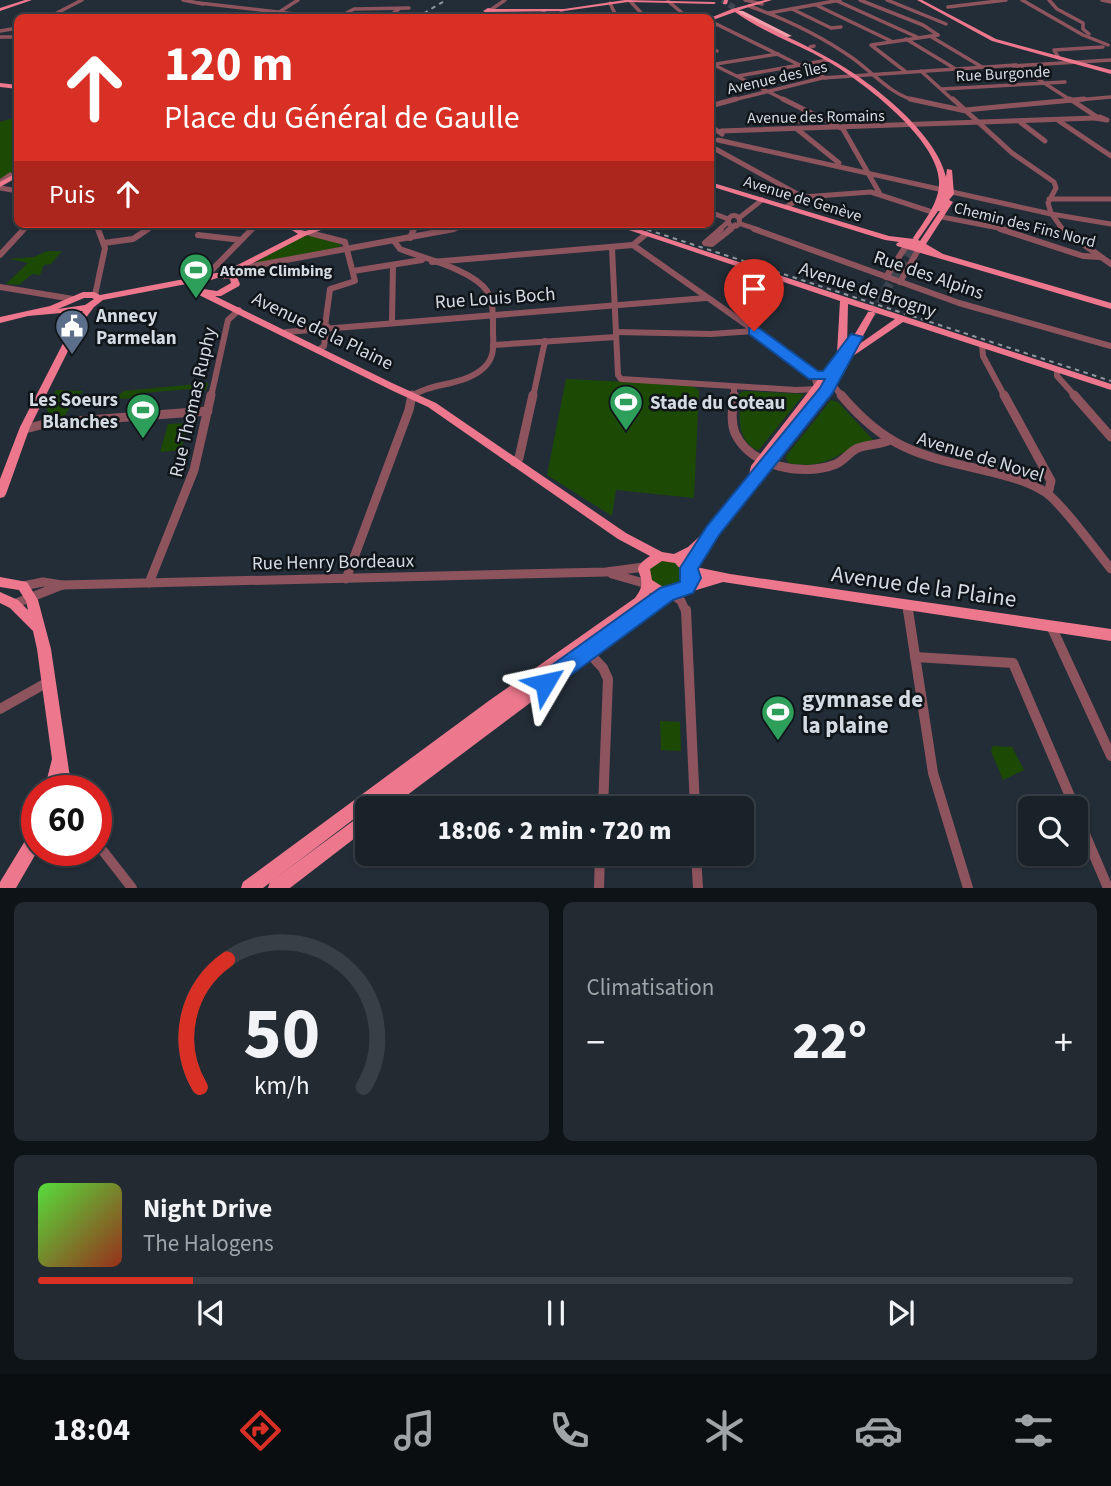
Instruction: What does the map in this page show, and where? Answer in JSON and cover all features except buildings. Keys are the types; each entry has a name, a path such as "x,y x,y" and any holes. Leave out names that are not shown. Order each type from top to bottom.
{"highway":[{"path":"738,10 787,36"}],"main road":[{"path":"0,10 30,0"},
{"path":"919,0 991,38 1072,62 1093,64 1111,74"},
{"path":"488,14 561,10 630,1 719,2"},
{"path":"680,1 719,2 787,36 866,82 914,126 943,156 950,174 946,192 919,245 939,254 1111,306"},
{"path":"714,19 751,3 764,2"},
{"path":"726,15 738,10"},
{"path":"714,19 738,10"},
{"path":"787,36 812,46 854,75 914,126"},
{"path":"1032,51 1111,74"},
{"name":"Avenue de Genève","path":"714,185 907,244 919,245"},
{"path":"907,244 950,202 946,192"},
{"name":"Avenue de Brogny","path":"627,228 844,304 857,304 1111,387"},
{"path":"0,320 74,303 168,288 225,293 251,265 278,245 310,229"},
{"path":"74,303 226,275 251,265"},
{"path":"226,275 236,282"},
{"path":"201,292 199,283 209,277"},
{"name":"Avenue de la Plaine","path":"236,282 238,309"},
{"name":"Avenue de la Plaine","path":"201,292 418,396 622,536 660,556"},
{"path":"2,486 78,321 95,301"},
{"path":"54,370 56,355 75,316 74,303"},
{"path":"844,304 844,352"},
{"path":"394,796 587,651 669,594 686,588 691,582 690,570 713,531 752,482 755,470 767,460 829,379 871,314"},
{"path":"844,352 902,318"},
{"path":"767,460 816,392 829,379"},
{"path":"22,440 34,414"},
{"path":"676,558 692,550 713,531"},
{"name":"Avenue de la Plaine","path":"622,536 645,566"},
{"path":"669,594 648,584 644,577 645,566 660,556 676,558 690,570"},
{"name":"Avenue de la Plaine","path":"690,570 730,579 1111,635"},
{"name":"Avenue de la Plaine","path":"686,588 730,579"},
{"path":"0,582 26,591 37,627 48,682 58,762 64,775"},
{"path":"249,887 490,708 639,602 648,584"},
{"path":"0,597 14,604 37,627"},
{"path":"55,775 58,762"},
{"path":"276,887 355,828"},
{"path":"6,887 21,862"}],"street":[{"path":"58,14 82,0"},
{"path":"183,0 291,14"},
{"path":"276,14 298,0"},
{"path":"352,0 352,14"},
{"path":"488,14 505,0"},
{"path":"745,0 849,56 901,96 922,104 966,110 1111,97"},
{"path":"769,13 838,0 919,37"},
{"path":"860,0 925,26 938,35 871,46 906,72"},
{"path":"887,0 946,24"},
{"path":"947,0 959,5"},
{"path":"973,0 979,3"},
{"path":"948,7 1006,0"},
{"path":"1022,0 1092,40 1108,46"},
{"path":"1049,0 1057,9 1083,23 1087,33 1108,46"},
{"path":"1102,0 1111,2"},
{"path":"630,1 642,14"},
{"path":"668,1 683,14"},
{"path":"610,3 615,14"},
{"path":"816,5 891,41"},
{"path":"346,14 353,10 404,7"},
{"path":"792,9 831,28 841,27"},
{"path":"561,10 564,14"},
{"path":"47,11 52,14"},
{"path":"541,14 544,11"},
{"path":"714,22 826,78"},
{"path":"925,26 963,22"},
{"path":"930,36 984,67"},
{"path":"906,39 955,69"},
{"name":"Avenue des Îles","path":"714,105 766,90 870,71 906,72 1016,65 1060,58 1054,50 1108,46"},
{"path":"714,64 778,54"},
{"path":"1093,64 1111,60"},
{"path":"737,76 829,61"},
{"path":"714,65 841,128 880,194"},
{"path":"1016,65 1111,126"},
{"path":"921,71 1021,160 1054,182 1056,188 1050,197 1049,211 1064,230 1111,264"},
{"name":"Rue Burgonde","path":"942,89 1065,82"},
{"name":"Avenue des Romains","path":"714,141 720,136 798,130 1103,119"},
{"path":"773,122 824,120"},
{"path":"1059,121 1111,156"},
{"path":"1020,122 1045,141"},
{"path":"714,130 731,141 946,192 1111,224"},
{"path":"798,130 839,163 837,165"},
{"path":"714,146 803,197 786,207"},
{"name":"Chemin des Fins Nord","path":"803,197 863,191 880,194 936,213 1021,234 1083,256 1100,257"},
{"path":"1050,197 1111,199"},
{"path":"734,222 762,200"},
{"name":"Rue des Alpins","path":"714,214 959,303 1111,346"},
{"path":"0,255 24,228"},
{"path":"95,301 104,243 98,228"},
{"path":"104,243 133,239 150,228"},
{"path":"209,277 209,273 253,228"},
{"path":"251,265 458,228"},
{"path":"310,229 345,242 353,271 353,283 330,289 324,346 320,349"},
{"path":"410,238 414,229 421,235"},
{"path":"353,271 428,261 633,245 646,234"},
{"path":"198,235 241,240"},
{"path":"346,579 408,410 418,396 486,367 492,360 489,295 481,284 400,249 394,241"},
{"path":"0,287 74,303 89,286 104,243"},
{"path":"893,279 907,244"},
{"path":"633,245 814,376 829,379"},
{"path":"893,279 919,245"},
{"path":"612,247 618,375 621,379 816,392 814,376"},
{"path":"392,320 393,265"},
{"name":"Rue Louis Boch","path":"286,332 490,312 706,298"},
{"name":"Rue Thomas Ruphy","path":"149,583 191,482 228,320 238,309"},
{"path":"493,345 616,335 754,331"},
{"path":"514,462 519,458 545,341"},
{"path":"982,345 983,356 1051,481 1048,494"},
{"path":"1057,370 1057,376 1111,437"},
{"name":"Avenue de Novel","path":"829,379 865,423 890,440 916,453 1000,474 1048,494 1111,569"},
{"path":"734,388 733,425 736,436 749,450 767,460 794,468 823,467 839,463 859,448 890,440"},
{"path":"29,429 48,423 208,411"},
{"path":"34,414 48,423"},
{"name":"Rue Henry Bordeaux","path":"14,604 26,591 62,585 606,572 645,566"},
{"name":"Rue Henry Bordeaux","path":"606,572 648,584"},
{"path":"669,594 681,601 686,610 694,796"},
{"path":"907,605 936,785 968,887"},
{"path":"1051,625 1111,757"},
{"path":"587,651 603,668 608,679 603,796"},
{"path":"915,657 1013,663 1069,796"},
{"path":"0,709 48,682"},
{"path":"1088,841 1108,887"},
{"path":"112,862 132,887"},
{"path":"599,887 600,866"},
{"path":"697,866 698,887"}],"green space":[{"path":"14,118 14,171 0,180 0,122"},
{"path":"312,235 340,244 341,247 255,263 300,237"},
{"path":"47,251 62,251 51,264 44,265 40,275 32,274 19,285 6,284 28,263 10,259 34,257"},
{"name":"Stade du Coteau","path":"566,379 691,385 699,390 694,498 616,490 612,516 547,475"},
{"path":"208,383 206,390 201,391 201,388 143,393 141,398 113,399 124,391"},
{"path":"56,390 83,391 64,417 49,418 47,407"},
{"path":"744,391 804,394 758,451 745,439 740,425 739,394"},
{"path":"831,400 838,402 874,441 825,462 803,465 788,463 786,456"},
{"path":"189,423 181,450 160,452 168,424"},
{"path":"662,560 677,563 684,570 682,584 662,588 654,582 650,567"},
{"path":"660,721 680,722 681,751 661,750"},
{"path":"993,746 1012,747 1024,770 1003,780 991,751"}],"tunnel":[{"path":"722,0 741,12"},
{"path":"871,314 917,239"}],"railway":[{"path":"423,14 446,0"},
{"path":"642,228 1111,381"}],"place":[{"name":"Atome Climbing","path":"196,300"},
{"name":"Annecy Parmelan","path":"72,356"},
{"name":"Stade du Coteau","path":"626,432"},
{"name":"Les Soeurs Blanches","path":"143,440"},
{"name":"gymnase de la plaine","path":"778,742"}],"route":[{"path":"545,683 666,594 678,593 686,588 691,582 689,568 713,531 826,391 849,355 856,337 827,375 814,376 754,331"}]}
